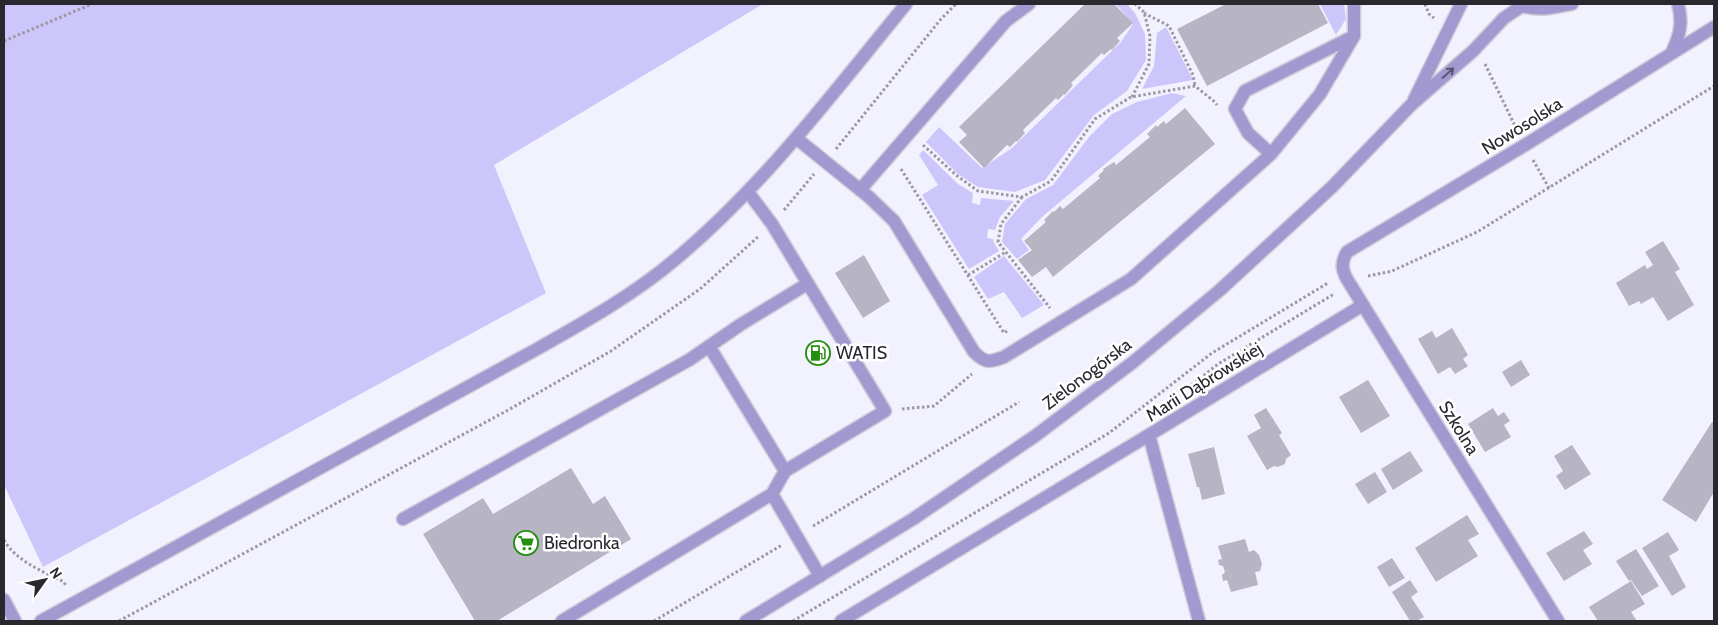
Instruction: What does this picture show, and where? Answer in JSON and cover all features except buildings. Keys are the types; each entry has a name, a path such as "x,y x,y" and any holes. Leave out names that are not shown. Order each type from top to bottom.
{"street":[{"path":"41,621 591,319 676,260 748,192 796,138 906,4"},
{"path":"860,190 1006,21 1029,4"},
{"path":"796,138 860,190 894,221 974,352 981,359 990,362 1004,357 1131,279 1271,154 1320,94 1354,36 1354,4"},
{"name":"Zielonogórska","path":"1412,105 1461,4"},
{"path":"1519,5 1547,9 1572,4"},
{"path":"1672,52 1680,34 1681,15 1678,4"},
{"name":"Zielonogórska","path":"746,621 921,514 1035,436 1132,363 1220,290 1326,193 1412,105 1473,51 1519,5"},
{"name":"Nowosolska","path":"1347,252 1525,145 1714,27"},
{"path":"1271,154 1248,133 1236,109 1245,91 1354,36"},
{"path":"562,621 772,494 785,471 885,411 772,224 748,192"},
{"name":"Szkolna","path":"1347,252 1342,262 1343,274 1558,621"},
{"path":"403,519 689,360 740,325 807,284"},
{"name":"Marii Dąbrowskiej","path":"1198,621 1149,435 1362,305"},
{"path":"709,346 785,471"},
{"path":"841,621 1149,435"},
{"path":"772,494 820,576"},
{"path":"4,600 15,621"}],"path":[{"path":"4,41 92,4"},
{"path":"1135,4 1144,12 1169,26 1193,75 1195,86 1215,102 1219,111"},
{"path":"1425,4 1429,14 1448,29"},
{"path":"1131,97 1150,64 1150,36 1144,12"},
{"path":"1473,51 1484,62 1525,145 1549,188"},
{"path":"1061,322 998,242 1001,224 1022,196 1051,181 1096,119 1131,97 1195,86"},
{"path":"1187,389 1218,364 1360,278 1392,271 1477,232 1714,86"},
{"path":"916,150 921,143 956,175 978,191 1022,196"},
{"path":"906,163 901,169 1004,332 1012,328"},
{"path":"968,275 1006,252"},
{"path":"1042,312 1050,308"},
{"path":"885,411 934,406 975,372 981,359"},
{"path":"654,621 1019,402"},
{"path":"793,621 1109,433 1125,429"},
{"path":"4,540 9,549 29,564 64,582 76,602"}],"shaded area":[{"path":"4,4 763,4 494,165 546,293 43,567 4,485"},
{"path":"1116,4 1127,4 1135,13 1145,34 1146,60 1127,91 1094,115 1045,180 1015,192 978,187 958,174 926,142 939,127 982,168 1012,148 1121,42 1133,24"},
{"path":"1320,4 1344,4 1346,19 1336,35"},
{"path":"1166,27 1193,80 1142,89 1154,66 1157,33"},
{"path":"1172,93 1186,96 1042,217 1021,239 1029,250 1017,259 1002,242 1005,224 1026,199 1053,185 1089,137 1112,114 1137,102"},
{"path":"923,150 958,184 973,193 972,203 980,205 981,198 1014,201 1000,217 995,230 988,229 987,238 993,239 999,251 969,269 922,195 938,185 919,155"},
{"path":"1004,256 1044,305 1022,318 1004,292 988,299 974,277"}],"place":[{"name":"WATIS","path":"818,353"},
{"name":"Biedronka","path":"526,543"}]}
